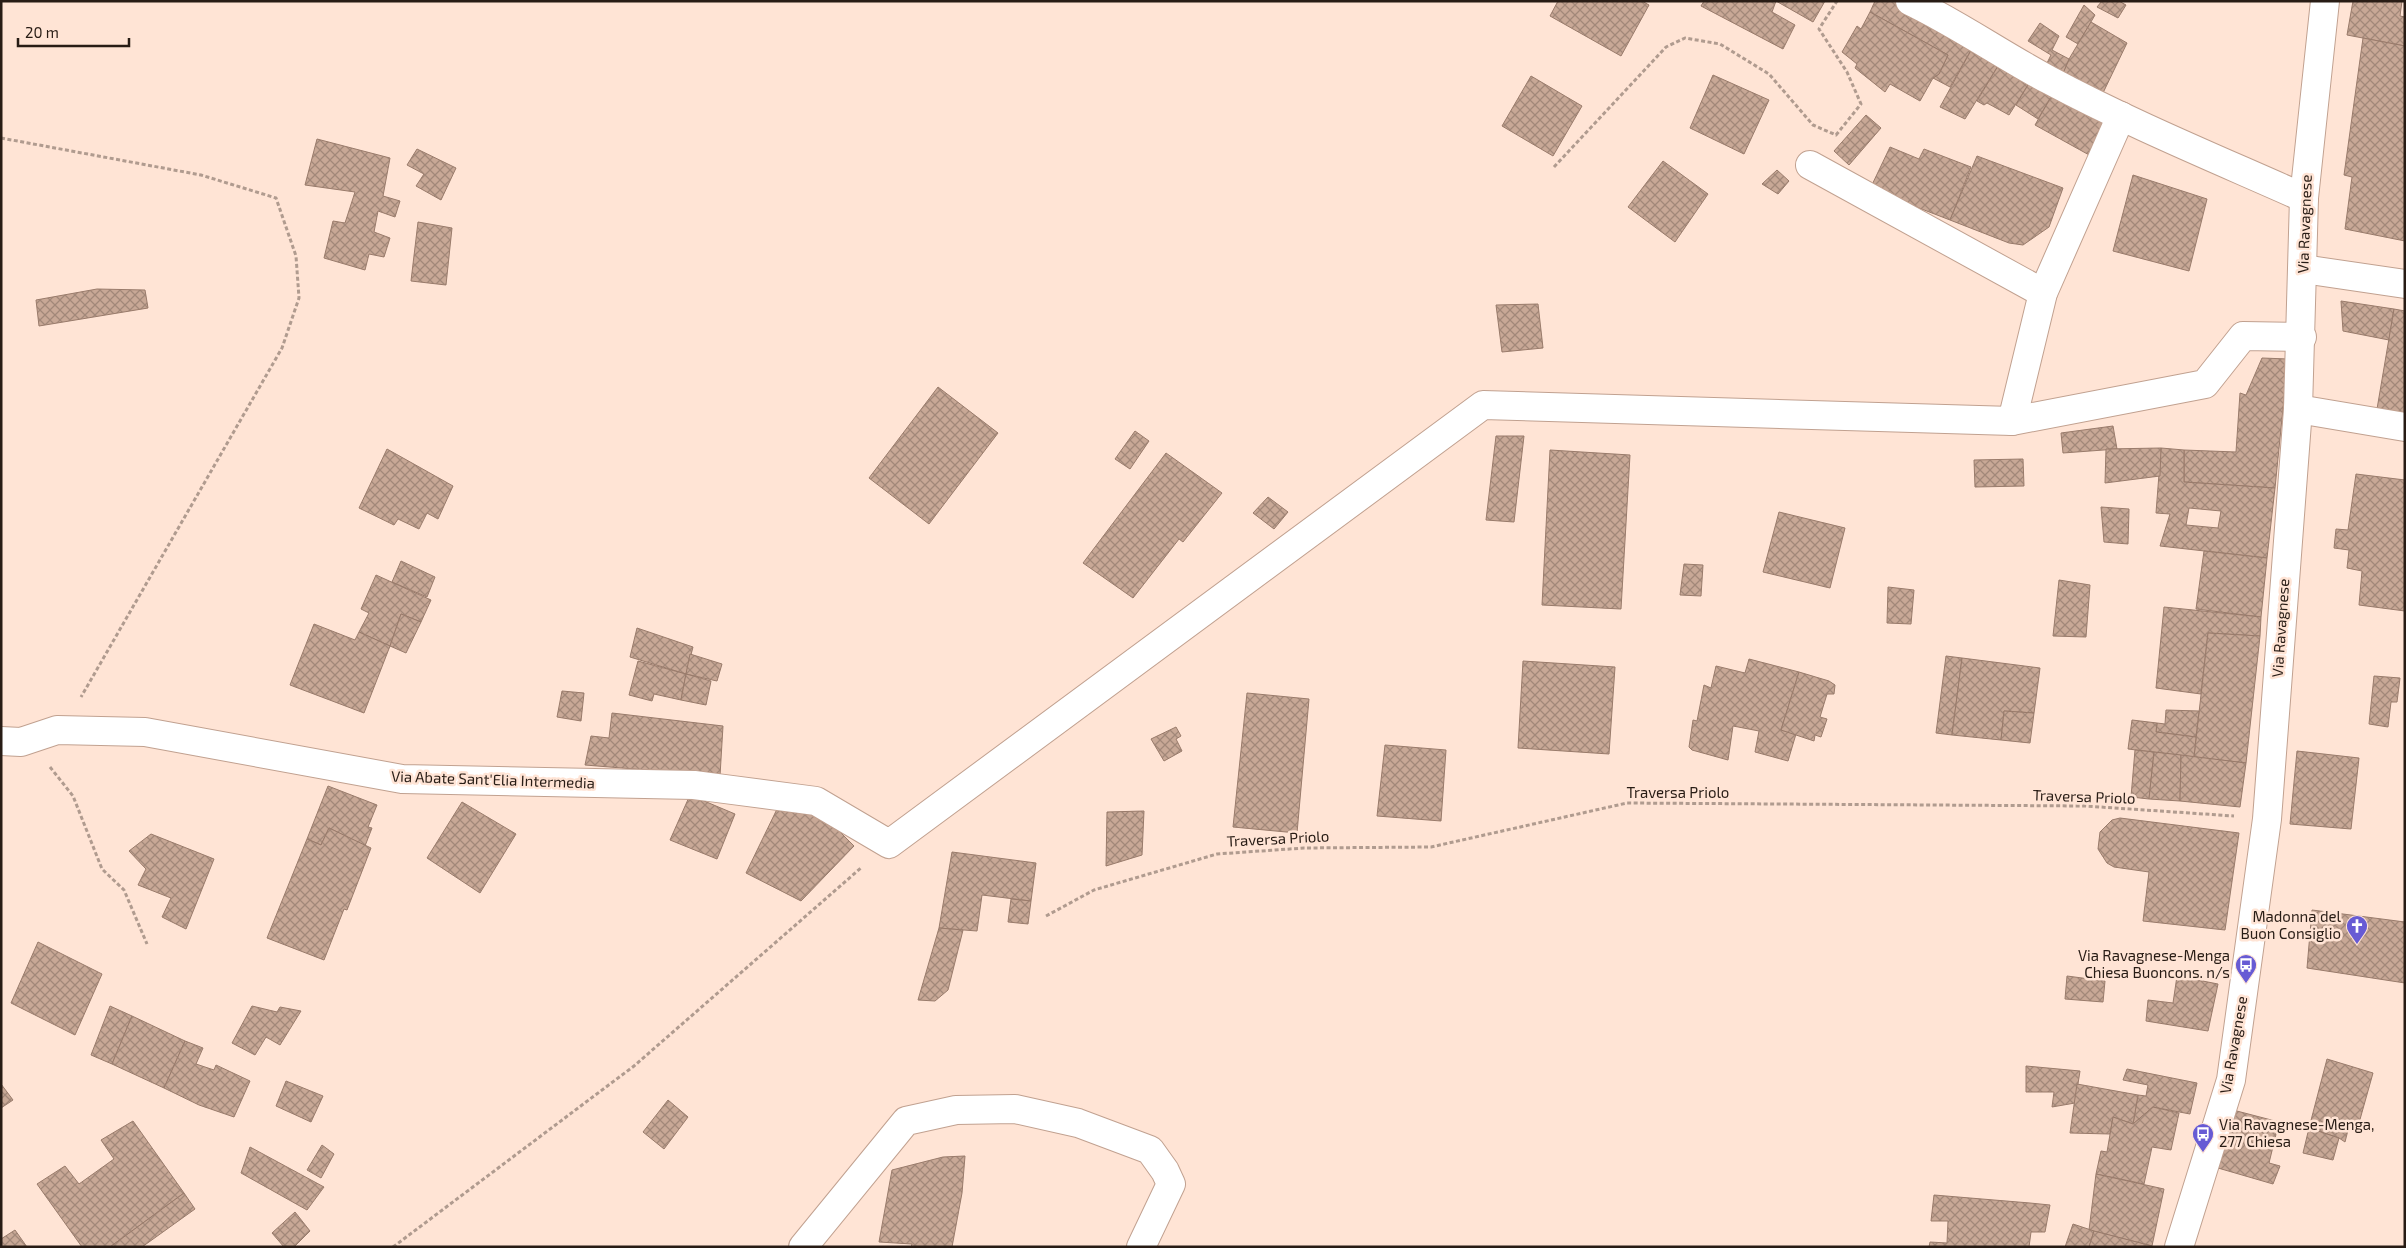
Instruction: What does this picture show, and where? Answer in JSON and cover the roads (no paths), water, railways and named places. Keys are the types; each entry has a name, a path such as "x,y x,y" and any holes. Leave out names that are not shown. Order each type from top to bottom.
{"street":[{"path":"1910,1 1938,15 2048,80 2121,116 2304,198"},
{"name":"Via Ravagnese","path":"2179,1247 2231,1080 2267,819 2298,409 2302,337 2304,198 2325,1"},
{"path":"2121,116 2043,293 2012,421 2205,384 2243,336 2302,337"},
{"path":"1810,165 2043,293"},
{"path":"2303,269 2405,284"},
{"name":"Via Abate Sant'Elia Intermedia","path":"11,742 57,730 145,732 402,780 694,785 816,801 889,844 1482,405 2012,421"},
{"path":"2298,409 2405,427"},
{"path":"804,1247 906,1121 956,1110 1015,1109 1078,1123 1150,1150 1165,1171 1171,1184 1141,1247"}],"place":[{"name":"Madonna del Buon Consiglio","path":"2357,945"},
{"name":"Via Ravagnese-Menga Chiesa Buoncons. n/s","path":"2246,984"},
{"name":"Via Ravagnese-Menga, 277 Chiesa","path":"2203,1153"}]}
